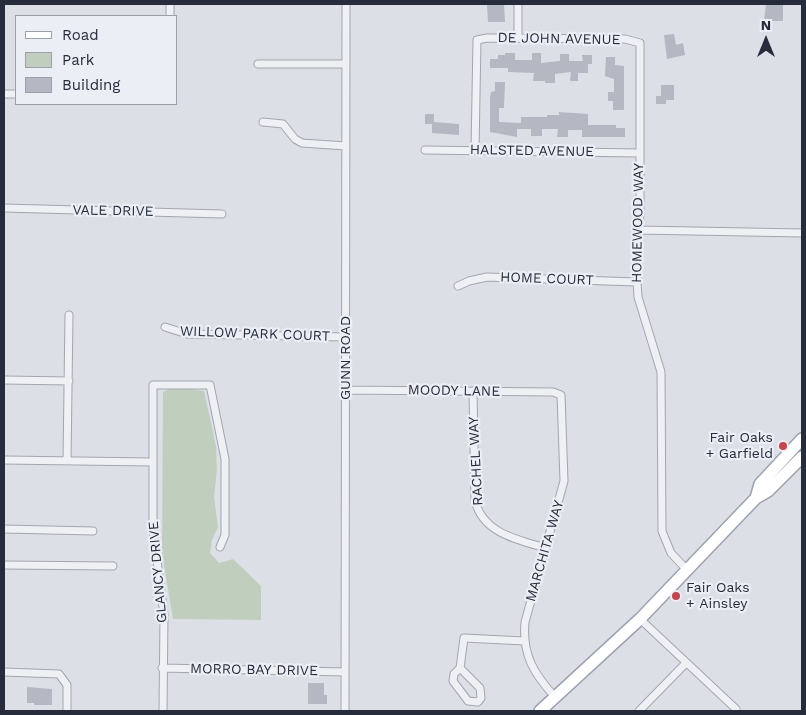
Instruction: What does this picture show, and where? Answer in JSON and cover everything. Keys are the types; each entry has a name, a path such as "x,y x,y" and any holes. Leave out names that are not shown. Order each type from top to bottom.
{"main road":[{"path":"756,498 760,484 802,439"},
{"path":"540,711 640,619 688,571 802,449"},
{"path":"756,498 768,491 802,457"}],"street":[{"name":"GUNN ROAD","path":"345,711 346,4"},
{"path":"518,4 518,38"},
{"name":"DE JOHN AVENUE","path":"475,150 477,40 518,38 625,39 640,43"},
{"name":"HOMEWOOD WAY","path":"640,43 638,297 661,372 662,530 671,553 688,571"},
{"path":"258,64 346,64"},
{"path":"263,122 283,124 295,139 302,143 346,146"},
{"name":"HALSTED AVENUE","path":"425,150 640,153"},
{"name":"VALE DRIVE","path":"4,208 222,214"},
{"path":"639,230 802,233"},
{"name":"HOME COURT","path":"458,286 469,280 487,277 637,282"},
{"path":"67,461 69,315"},
{"name":"WILLOW PARK COURT","path":"165,327 187,334 346,337"},
{"path":"4,380 69,381"},
{"name":"GLANCY DRIVE","path":"162,711 164,615 153,529 153,385 210,386 225,459 225,535 220,547"},
{"name":"MOODY LANE","path":"346,390 553,392 561,395"},
{"name":"RACHEL WAY","path":"473,391 475,500 478,510 483,519 496,530 546,548"},
{"name":"MARCHITA WAY","path":"555,697 532,669 524,641 525,622 564,481 561,395"},
{"path":"4,460 152,462"},
{"path":"4,529 93,531"},
{"path":"4,565 113,566"},
{"path":"640,619 736,709"},
{"path":"460,668 480,688 481,698 478,702 468,701 453,681 454,674 460,668 464,638 524,641"},
{"path":"639,711 686,663"},
{"name":"MORRO BAY DRIVE","path":"162,668 345,672"},
{"path":"4,672 59,674 67,685 67,711"}],"green space":[{"path":"174,387 204,391 216,446 217,470 214,497 218,527 212,540 210,553 219,563 233,559 261,586 261,620 173,619 162,553 163,392"}],"building":[{"path":"504,4 505,22 488,22 487,5"},
{"path":"766,4 783,5 783,21 764,21"},
{"path":"674,34 676,45 683,43 685,55 667,59 664,35"},
{"path":"505,53 515,53 515,60 532,60 532,53 541,53 541,63 560,61 560,54 569,54 569,61 583,61 582,55 592,55 592,64 588,64 588,73 578,73 578,81 570,81 571,72 555,74 555,83 545,83 545,81 533,81 534,73 508,72 508,68 490,68 490,59 498,59 498,55 505,55"},
{"path":"606,57 615,57 615,65 624,66 624,110 613,110 613,101 608,101 608,92 614,92 614,79 605,76"},
{"path":"495,82 505,82 504,108 499,108 499,122 521,123 521,117 547,117 547,115 559,115 559,112 588,114 588,125 616,125 616,128 625,128 625,137 582,137 582,130 568,130 568,137 557,137 558,129 542,129 542,136 531,136 531,129 517,129 517,137 490,132 490,98 491,92 495,91"},
{"path":"661,85 674,85 674,100 666,100 666,104 656,104 656,96 661,96"},
{"path":"425,114 434,114 434,122 459,124 459,135 432,133 432,124 425,124"},
{"path":"308,683 324,683 324,695 327,695 327,704 308,704"},
{"path":"27,687 52,689 52,705 27,703"}],"place":[{"name":"Fair Oaks + Garfield","path":"783,446"},
{"name":"Fair Oaks + Ainsley","path":"676,596"}]}
